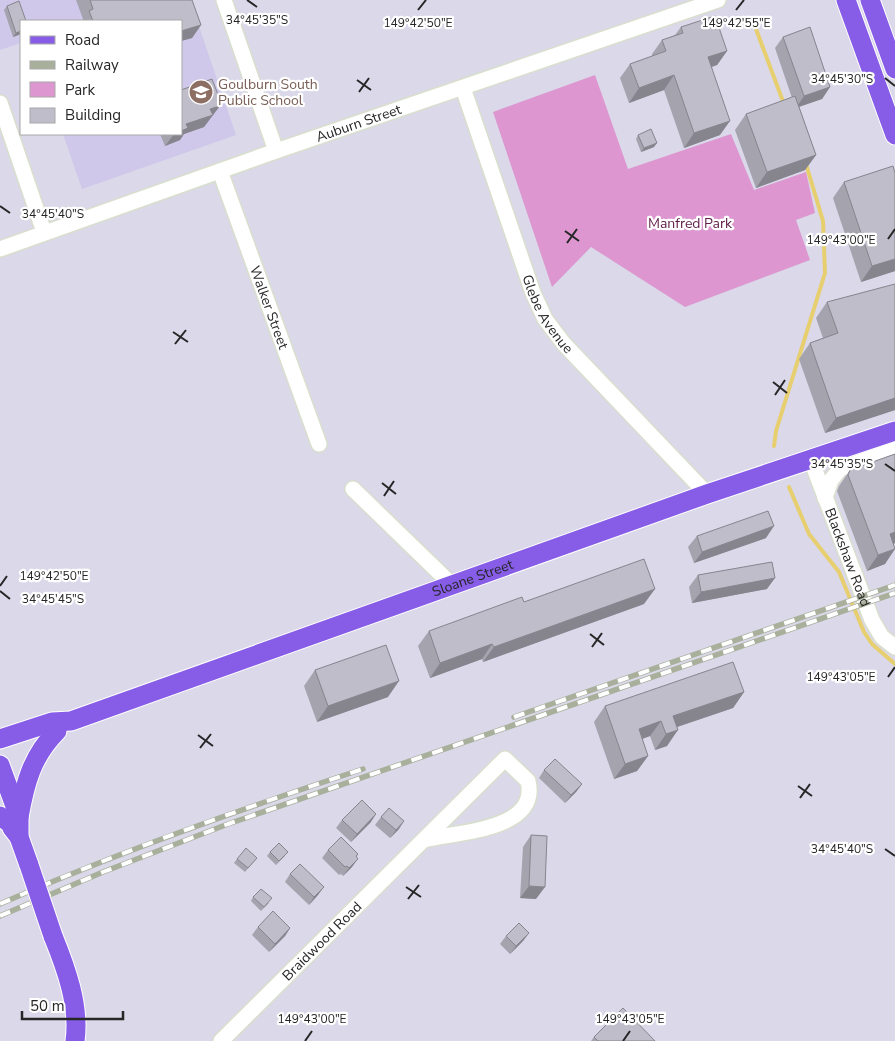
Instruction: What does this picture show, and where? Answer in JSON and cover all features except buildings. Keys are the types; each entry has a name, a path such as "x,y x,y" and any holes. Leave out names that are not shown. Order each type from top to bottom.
{"main road":[{"path":"846,0 895,135"},
{"path":"870,0 895,69"},
{"name":"Sloane Street","path":"0,751 452,585 707,494 876,439 895,431"},
{"name":"Sloane Street","path":"876,439 895,436"},
{"name":"Sloane Street","path":"0,739 52,722 64,726"},
{"path":"12,823 31,767 41,750 64,726"},
{"path":"0,765 12,823"},
{"path":"0,802 12,823 64,964 74,1002 75,1041"}],"street":[{"path":"224,0 276,151"},
{"name":"Auburn Street","path":"0,249 276,151 718,0"},
{"name":"Glebe Avenue","path":"463,88 520,259 545,319 564,344 707,494"},
{"path":"0,103 44,232"},
{"name":"Walker Street","path":"220,172 318,444"},
{"path":"825,498 831,480 840,469 895,448"},
{"name":"Blackshaw Road","path":"811,460 872,620 882,637 895,647"},
{"path":"353,489 452,585"},
{"name":"Braidwood Road","path":"221,1041 424,840 505,760 528,781 530,788 525,805 512,818 491,828 424,840"}],"shaded area":[{"name":"Goulburn South Public School","path":"0,0 190,0 236,135 82,189 63,135 182,135 182,20 20,20 20,43 0,50"}],"green space":[{"name":"Manfred Park","path":"595,75 628,169 731,134 754,190 806,172 815,213 796,220 810,260 685,307 591,247 552,287 493,112"}],"waterway":[{"path":"753,21 784,104"},
{"path":"774,446 776,431 825,273 823,221 806,164"},
{"path":"789,487 809,534 839,572 864,632 872,644 895,664"}],"railway":[{"path":"514,717 895,585"},
{"path":"0,916 103,872 228,824 895,593"},
{"path":"0,904 180,832 363,769"}],"place":[{"name":"Goulburn South Public School","path":"201,92"}]}
